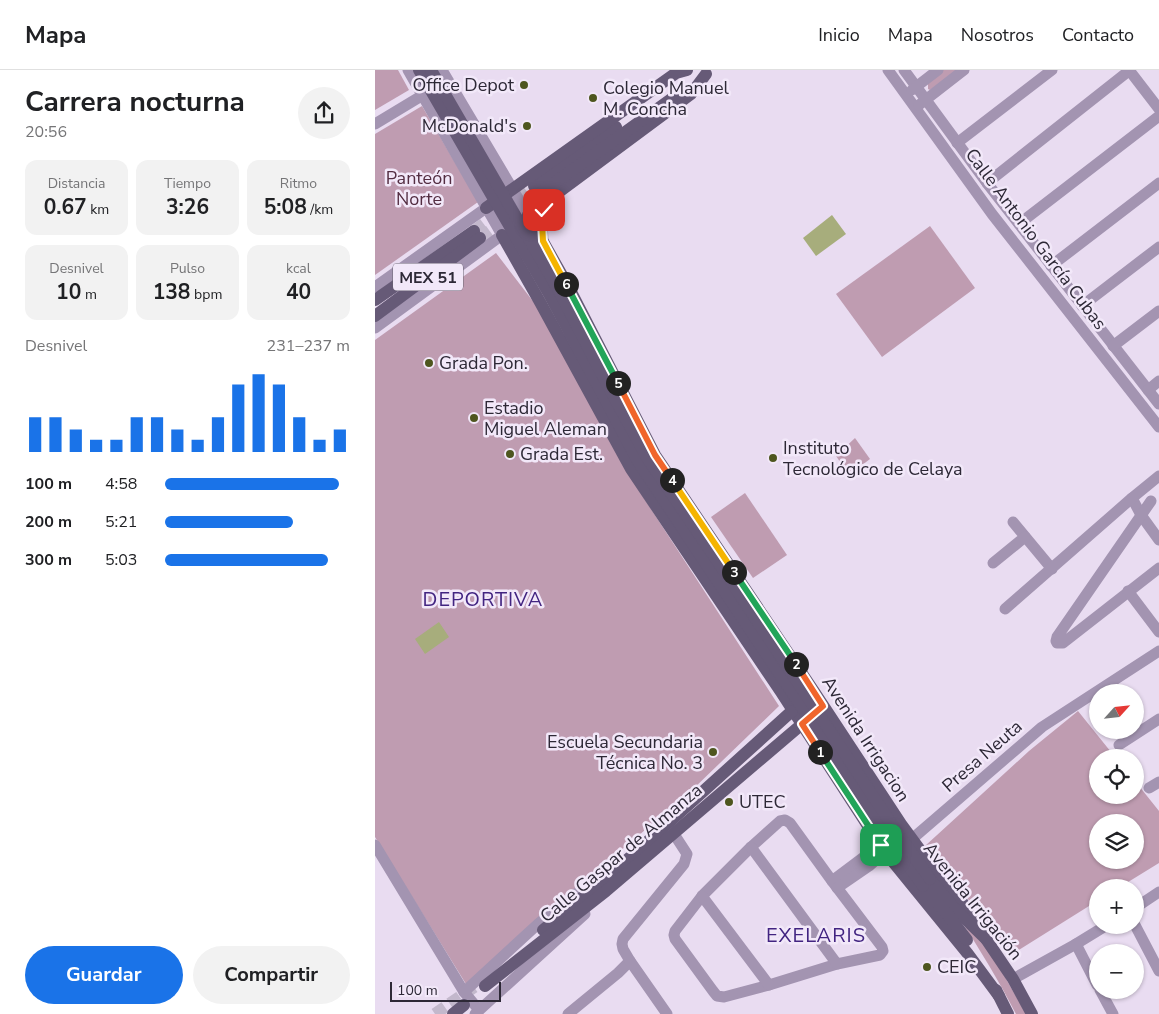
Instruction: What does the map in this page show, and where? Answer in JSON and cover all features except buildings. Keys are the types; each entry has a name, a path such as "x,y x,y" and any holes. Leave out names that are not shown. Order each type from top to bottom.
{"main road":[{"name":"Avenida Irrigación","path":"419,70 549,294 639,463 887,835 926,882 986,939 1013,979 1032,1014"},
{"name":"Avenida Irrigación","path":"431,70 558,289 648,459 894,828 926,882 973,948 1008,1014"},
{"path":"486,208 672,72 676,73 687,70"},
{"path":"540,194 691,94 704,72"},
{"path":"529,215 540,194 704,72"},
{"name":"Avenida Irrigacion","path":"529,215 568,286 655,455 912,839 937,873 962,902 986,939"},
{"name":"MEX 51","path":"375,300 477,234 375,316"},
{"path":"502,235 631,469 883,848 968,954 999,996"},
{"path":"737,628 739,619 747,613 755,612 762,614"},
{"name":"Calle Gaspar de Almanza","path":"793,711 635,853 484,984 607,891 823,706"},
{"path":"453,1014 464,1005"}],"street":[{"path":"408,70 502,235"},
{"path":"375,328 529,215 442,70"},
{"name":"Calle Antonio García Cubas","path":"888,70 907,95 921,104 957,144 1159,404"},
{"name":"Calle Antonio García Cubas","path":"903,70 916,87 921,104 992,214 1159,427"},
{"path":"907,95 938,70"},
{"path":"921,104 964,70"},
{"path":"957,144 1052,70"},
{"path":"987,183 1130,70 1159,109"},
{"path":"375,124 423,95 427,88 440,82 450,84"},
{"path":"1019,224 1159,116"},
{"path":"1051,266 1159,183"},
{"path":"540,194 543,241"},
{"path":"992,214 1004,204"},
{"path":"375,287 486,208"},
{"path":"1082,306 1159,247"},
{"path":"540,302 543,290 548,285 557,282 568,286"},
{"path":"1113,346 1159,311"},
{"path":"562,341 569,344 579,344 592,334"},
{"path":"1148,390 1159,381"},
{"path":"1005,608 1052,569 1131,498 1159,476"},
{"path":"1131,498 1159,540"},
{"path":"1151,501 1057,637 1057,643 1063,643 1159,568"},
{"path":"1013,522 1052,569"},
{"path":"993,563 1025,537"},
{"path":"711,589 720,590 730,586 734,580 734,572"},
{"path":"1128,591 1159,632"},
{"name":"Presa Neuta","path":"912,839 1042,727 1159,651"},
{"path":"1119,745 1159,719"},
{"path":"818,749 821,743 829,737 838,737 846,742"},
{"path":"785,820 790,823 834,885 882,947 883,951 880,954 837,964 724,997 717,996 675,939 675,931 702,896 751,847 781,821 785,820"},
{"path":"662,1012 630,961 622,944 623,940 684,864 687,854 674,834"},
{"path":"375,845 477,1012 591,908 607,891"},
{"path":"751,847 837,964"},
{"path":"834,885 883,848"},
{"path":"465,992 556,909 595,879 635,853"},
{"path":"1144,902 1159,892"},
{"path":"702,896 769,985"},
{"path":"1013,979 1092,934"},
{"path":"1140,934 1159,971"},
{"path":"1076,944 1089,969"},
{"path":"568,1014 619,973 630,961"},
{"path":"1105,999 1113,1014"}],"green space":[{"path":"375,70 398,70 409,90 375,110"},
{"path":"943,70 959,70 930,90 928,89 928,83"},
{"name":"Panteón Norte","path":"422,106 478,202 375,275 375,134"},
{"path":"930,226 975,288 882,357 836,294"},
{"path":"496,253 542,313 638,489 779,706 690,792 523,933 466,984 375,837 375,340"},
{"path":"855,438 870,459 849,475 836,456"},
{"path":"745,493 787,555 753,578 711,517"},
{"path":"1078,711 1089,725 1089,739 1101,739 1109,749 1089,749 1089,804 1144,804 1144,792 1159,811 1159,863 1133,879 1089,879 1089,906 1009,956 976,909 925,846 1029,751"},
{"path":"960,919 992,954 1026,1014 1016,1014"}],"shaded area":[{"path":"832,215 846,234 816,256 803,238"},
{"path":"439,622 449,637 425,654 415,639"}],"tunnel":[{"path":"474,231 534,186"},
{"path":"480,238 539,194"},
{"path":"435,1014 474,987"}],"place":[{"name":"Office Depot","path":"524,85"},
{"name":"Colegio Manuel M. Concha","path":"593,98"},
{"name":"McDonald's","path":"527,126"},
{"name":"Grada Pon.","path":"429,363"},
{"name":"Estadio Miguel Aleman","path":"474,418"},
{"name":"Grada Est.","path":"510,454"},
{"name":"Instituto Tecnológico de Celaya","path":"773,458"},
{"name":"Escuela Secundaria Técnica No. 3","path":"713,752"},
{"name":"UTEC","path":"729,802"},
{"name":"CEIC","path":"927,967"}],"district":[{"name":"DEPORTIVA","path":"483,599"},
{"name":"EXELARIS","path":"816,935"}],"route":[{"path":"544,210 542,222 543,241 655,455 823,706 802,724 881,845"}]}
